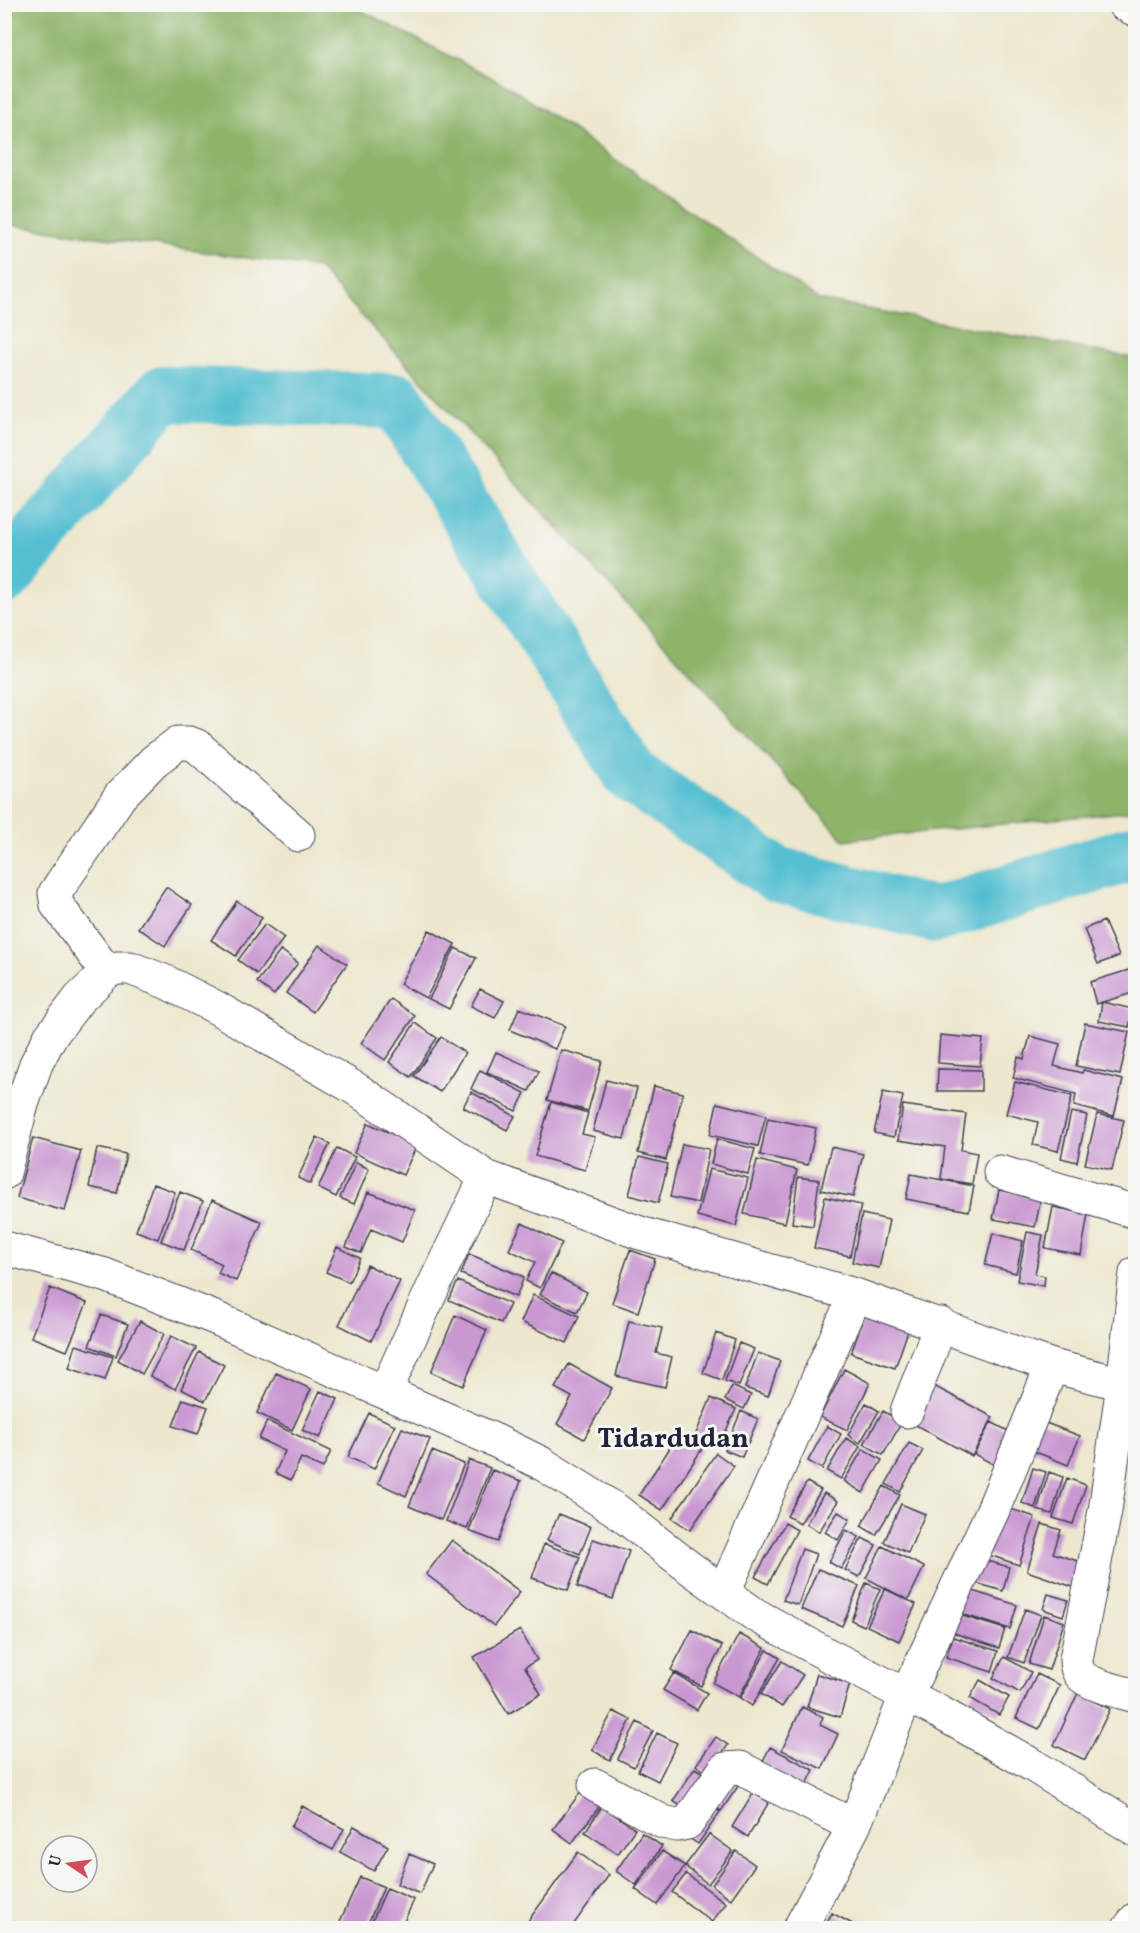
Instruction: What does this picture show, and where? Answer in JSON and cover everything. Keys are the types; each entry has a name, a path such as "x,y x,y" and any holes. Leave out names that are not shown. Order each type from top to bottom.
{"street":[{"path":"1124,4 1136,10"},
{"path":"107,972 57,905 55,893 120,796 154,761 173,746 184,742 197,746 298,835"},
{"path":"4,1173 22,1104 36,1064 50,1037 80,999 107,972 117,968 130,968 166,982 217,1008 356,1089 486,1177 640,1233 855,1295 941,1324 1052,1366 1123,1384"},
{"path":"1000,1172 1136,1212"},
{"path":"385,1392 486,1177"},
{"path":"4,1248 105,1275 214,1317 494,1440 541,1463 616,1510 754,1614 1034,1766 1136,1830"},
{"path":"1136,1273 1105,1511 1076,1659 1082,1677 1099,1685 1136,1696"},
{"path":"724,1592 855,1295"},
{"path":"907,1411 941,1324"},
{"path":"800,1929 854,1826 906,1696 993,1510 1052,1366"},
{"path":"595,1785 663,1822 681,1825 689,1821 725,1769 740,1768 854,1826"},
{"path":"1129,1929 1136,1919"}],"green space":[{"path":"5,4 351,5 510,87 819,300 1135,358 1135,811 844,840 318,268 5,224"}],"building":[{"path":"166,887 192,905 165,946 138,928"},
{"path":"237,901 262,918 236,956 211,940"},
{"path":"1104,921 1119,956 1098,964 1084,929"},
{"path":"265,924 284,938 257,974 238,960"},
{"path":"429,930 455,944 426,998 400,984"},
{"path":"319,945 347,964 313,1012 286,993"},
{"path":"455,948 476,958 449,1009 429,999"},
{"path":"281,950 298,963 274,995 257,982"},
{"path":"1132,969 1136,992 1096,1004 1090,982"},
{"path":"480,989 504,1001 495,1018 471,1006"},
{"path":"391,999 415,1016 385,1060 361,1043"},
{"path":"1102,1002 1133,1009 1129,1027 1099,1021"},
{"path":"519,1008 565,1026 555,1049 510,1030"},
{"path":"415,1023 437,1038 411,1077 389,1062"},
{"path":"1085,1023 1129,1032 1120,1075 1076,1066"},
{"path":"940,1035 983,1039 980,1066 938,1063"},
{"path":"1030,1036 1060,1044 1054,1066 1082,1073 1083,1070 1123,1080 1114,1116 1074,1106 1076,1094 1013,1078 1018,1057 1024,1059"},
{"path":"441,1037 465,1053 440,1092 414,1076"},
{"path":"561,1050 602,1061 588,1111 547,1100"},
{"path":"496,1052 539,1071 529,1091 487,1072"},
{"path":"938,1069 981,1070 981,1091 937,1091"},
{"path":"480,1070 525,1093 516,1111 471,1089"},
{"path":"606,1080 637,1088 624,1139 593,1131"},
{"path":"1015,1082 1072,1096 1058,1151 1033,1145 1038,1122 1006,1114"},
{"path":"654,1086 683,1093 666,1160 638,1153"},
{"path":"471,1092 515,1116 507,1130 463,1107"},
{"path":"883,1092 903,1096 894,1137 874,1133"},
{"path":"551,1102 588,1113 582,1134 595,1137 585,1170 535,1156"},
{"path":"717,1103 766,1115 758,1146 710,1135"},
{"path":"903,1105 966,1114 961,1150 977,1153 972,1184 941,1179 945,1147 898,1140"},
{"path":"1071,1112 1087,1115 1077,1162 1061,1158"},
{"path":"1097,1114 1124,1120 1112,1170 1085,1164"},
{"path":"768,1118 816,1128 808,1165 760,1155"},
{"path":"368,1123 417,1145 403,1175 354,1153"},
{"path":"317,1137 330,1144 310,1184 298,1178"},
{"path":"33,1138 81,1151 65,1211 17,1198"},
{"path":"717,1139 755,1149 748,1174 711,1164"},
{"path":"682,1144 709,1149 698,1203 670,1197"},
{"path":"831,1147 863,1154 853,1197 821,1190"},
{"path":"97,1148 126,1154 117,1193 89,1187"},
{"path":"337,1148 355,1157 336,1197 318,1188"},
{"path":"639,1157 668,1164 658,1203 629,1195"},
{"path":"757,1160 797,1170 785,1223 744,1214"},
{"path":"356,1162 369,1169 354,1204 340,1198"},
{"path":"709,1169 748,1178 736,1226 697,1216"},
{"path":"911,1174 974,1186 969,1211 906,1199"},
{"path":"798,1177 819,1180 813,1226 792,1223"},
{"path":"153,1184 175,1192 158,1239 136,1231"},
{"path":"999,1190 1041,1198 1035,1227 993,1219"},
{"path":"180,1192 203,1201 184,1250 161,1241"},
{"path":"368,1192 415,1210 402,1242 371,1229 361,1253 346,1247"},
{"path":"825,1197 861,1205 850,1256 814,1248"},
{"path":"212,1200 262,1222 236,1281 218,1273 222,1264 191,1250"},
{"path":"1053,1207 1088,1214 1081,1255 1045,1248"},
{"path":"862,1214 889,1220 879,1268 852,1262"},
{"path":"522,1223 562,1243 540,1288 526,1281 535,1262 509,1250"},
{"path":"1027,1232 1043,1235 1035,1274 1045,1276 1044,1286 1017,1281"},
{"path":"993,1233 1023,1241 1016,1273 985,1265"},
{"path":"337,1247 360,1258 349,1282 326,1272"},
{"path":"630,1250 655,1259 638,1312 612,1303"},
{"path":"469,1254 524,1277 516,1297 461,1274"},
{"path":"367,1265 400,1281 371,1341 339,1325"},
{"path":"551,1273 587,1292 577,1312 540,1295"},
{"path":"458,1281 510,1304 501,1323 449,1300"},
{"path":"4,1282 12,1284 5,1313 4,1313"},
{"path":"50,1288 87,1303 67,1351 31,1337"},
{"path":"533,1295 579,1316 567,1343 521,1322"},
{"path":"101,1315 128,1324 116,1356 89,1346"},
{"path":"455,1315 487,1330 463,1386 431,1372"},
{"path":"865,1315 908,1331 895,1368 851,1353"},
{"path":"140,1321 164,1334 142,1374 118,1360"},
{"path":"629,1321 662,1328 656,1353 672,1357 665,1387 616,1376"},
{"path":"716,1333 735,1340 722,1380 703,1373"},
{"path":"171,1336 196,1348 175,1389 150,1376"},
{"path":"739,1343 754,1349 739,1386 725,1381"},
{"path":"76,1345 113,1357 105,1380 69,1368"},
{"path":"199,1352 224,1365 205,1401 181,1389"},
{"path":"758,1353 780,1361 768,1396 745,1388"},
{"path":"569,1364 612,1388 584,1439 557,1424 572,1397 555,1388"},
{"path":"844,1369 870,1383 847,1430 820,1417"},
{"path":"276,1373 311,1389 292,1430 257,1413"},
{"path":"930,1384 993,1417 972,1456 910,1422"},
{"path":"732,1386 751,1395 744,1409 725,1400"},
{"path":"320,1391 338,1399 320,1438 302,1430"},
{"path":"711,1398 736,1409 719,1446 695,1436"},
{"path":"183,1399 208,1407 198,1434 173,1426"},
{"path":"866,1403 879,1411 860,1443 848,1435"},
{"path":"741,1411 758,1419 742,1457 725,1450"},
{"path":"883,1411 902,1422 883,1455 864,1444"},
{"path":"369,1413 395,1425 374,1469 348,1457"},
{"path":"1038,1420 1080,1436 1068,1465 1026,1448"},
{"path":"267,1421 331,1451 323,1468 301,1458 291,1480 275,1473 285,1451 259,1439"},
{"path":"991,1422 1020,1437 1002,1469 974,1454"},
{"path":"827,1426 841,1434 822,1469 808,1461"},
{"path":"402,1428 430,1439 406,1496 378,1483"},
{"path":"679,1434 702,1449 662,1510 639,1495"},
{"path":"846,1438 860,1446 841,1479 827,1471"},
{"path":"909,1443 923,1450 900,1492 886,1484"},
{"path":"863,1449 882,1460 863,1493 844,1481"},
{"path":"432,1451 464,1464 441,1520 409,1506"},
{"path":"716,1453 734,1466 690,1530 672,1518"},
{"path":"469,1460 490,1468 467,1529 446,1521"},
{"path":"1033,1468 1046,1472 1035,1508 1022,1503"},
{"path":"492,1470 521,1481 498,1542 469,1531"},
{"path":"1049,1472 1063,1477 1052,1514 1037,1510"},
{"path":"1067,1478 1086,1485 1073,1524 1053,1518"},
{"path":"807,1482 821,1490 800,1524 787,1516"},
{"path":"884,1486 900,1495 876,1535 861,1526"},
{"path":"824,1493 838,1501 819,1532 806,1524"},
{"path":"901,1504 925,1514 908,1553 884,1542"},
{"path":"999,1505 1035,1517 1019,1565 983,1553"},
{"path":"838,1512 850,1519 838,1540 825,1532"},
{"path":"559,1514 591,1527 580,1554 547,1540"},
{"path":"785,1523 797,1530 768,1584 755,1577"},
{"path":"1042,1524 1061,1530 1053,1553 1087,1564 1079,1589 1027,1571"},
{"path":"846,1530 859,1537 841,1569 829,1562"},
{"path":"862,1538 876,1545 859,1577 845,1570"},
{"path":"593,1539 629,1551 613,1599 577,1587"},
{"path":"452,1540 520,1592 494,1626 426,1574"},
{"path":"544,1544 580,1557 568,1590 532,1578"},
{"path":"882,1546 924,1567 908,1600 866,1578"},
{"path":"802,1549 816,1554 798,1605 783,1600"},
{"path":"976,1558 1009,1567 1003,1591 969,1581"},
{"path":"818,1569 859,1586 842,1626 801,1609"},
{"path":"866,1583 880,1589 864,1626 851,1620"},
{"path":"963,1588 1017,1605 1010,1629 955,1612"},
{"path":"885,1589 916,1604 899,1641 867,1626"},
{"path":"1048,1594 1068,1600 1063,1616 1043,1609"},
{"path":"1025,1609 1041,1615 1024,1663 1008,1657"},
{"path":"956,1614 1005,1629 999,1648 951,1632"},
{"path":"1044,1615 1064,1622 1049,1670 1029,1664"},
{"path":"520,1630 537,1660 525,1667 541,1694 508,1714 474,1657"},
{"path":"692,1630 722,1646 701,1686 671,1670"},
{"path":"739,1634 765,1648 739,1697 713,1683"},
{"path":"953,1637 998,1651 992,1672 946,1657"},
{"path":"767,1650 780,1658 752,1706 740,1698"},
{"path":"1004,1657 1031,1672 1020,1693 993,1678"},
{"path":"782,1661 803,1675 782,1707 761,1694"},
{"path":"674,1673 707,1693 697,1710 663,1690"},
{"path":"817,1674 850,1684 840,1717 807,1707"},
{"path":"1037,1674 1060,1685 1039,1729 1016,1718"},
{"path":"980,1680 1009,1697 999,1715 970,1698"},
{"path":"1078,1693 1110,1709 1085,1760 1054,1745"},
{"path":"802,1707 823,1717 820,1725 838,1734 822,1769 782,1750"},
{"path":"613,1711 631,1720 610,1760 592,1750"},
{"path":"637,1722 653,1731 634,1767 618,1759"},
{"path":"657,1733 677,1743 658,1781 638,1771"},
{"path":"716,1737 728,1745 708,1774 696,1765"},
{"path":"770,1747 814,1770 801,1796 757,1773"},
{"path":"695,1768 706,1775 684,1808 673,1801"},
{"path":"730,1775 741,1782 721,1811 710,1803"},
{"path":"580,1793 599,1807 572,1843 553,1829"},
{"path":"753,1793 769,1802 748,1837 732,1827"},
{"path":"708,1804 720,1812 698,1844 686,1836"},
{"path":"302,1806 344,1829 333,1850 291,1827"},
{"path":"602,1806 635,1829 618,1854 585,1832"},
{"path":"354,1826 388,1846 374,1871 340,1852"},
{"path":"642,1833 662,1846 636,1885 616,1871"},
{"path":"709,1834 733,1851 708,1884 685,1866"},
{"path":"662,1851 685,1866 657,1905 635,1889"},
{"path":"736,1851 755,1865 731,1899 712,1885"},
{"path":"578,1852 609,1875 571,1928 523,1928"},
{"path":"409,1854 433,1864 420,1894 397,1884"},
{"path":"686,1874 726,1903 712,1922 672,1892"},
{"path":"360,1877 384,1887 366,1928 337,1928"},
{"path":"387,1888 414,1900 401,1928 369,1928"},
{"path":"832,1913 860,1928 824,1928"}],"waterway":[{"path":"4,577 162,394 397,401 631,775 776,874 935,915 1136,852"}],"district":[{"name":"Tidardudan","path":"673,1438"}]}
